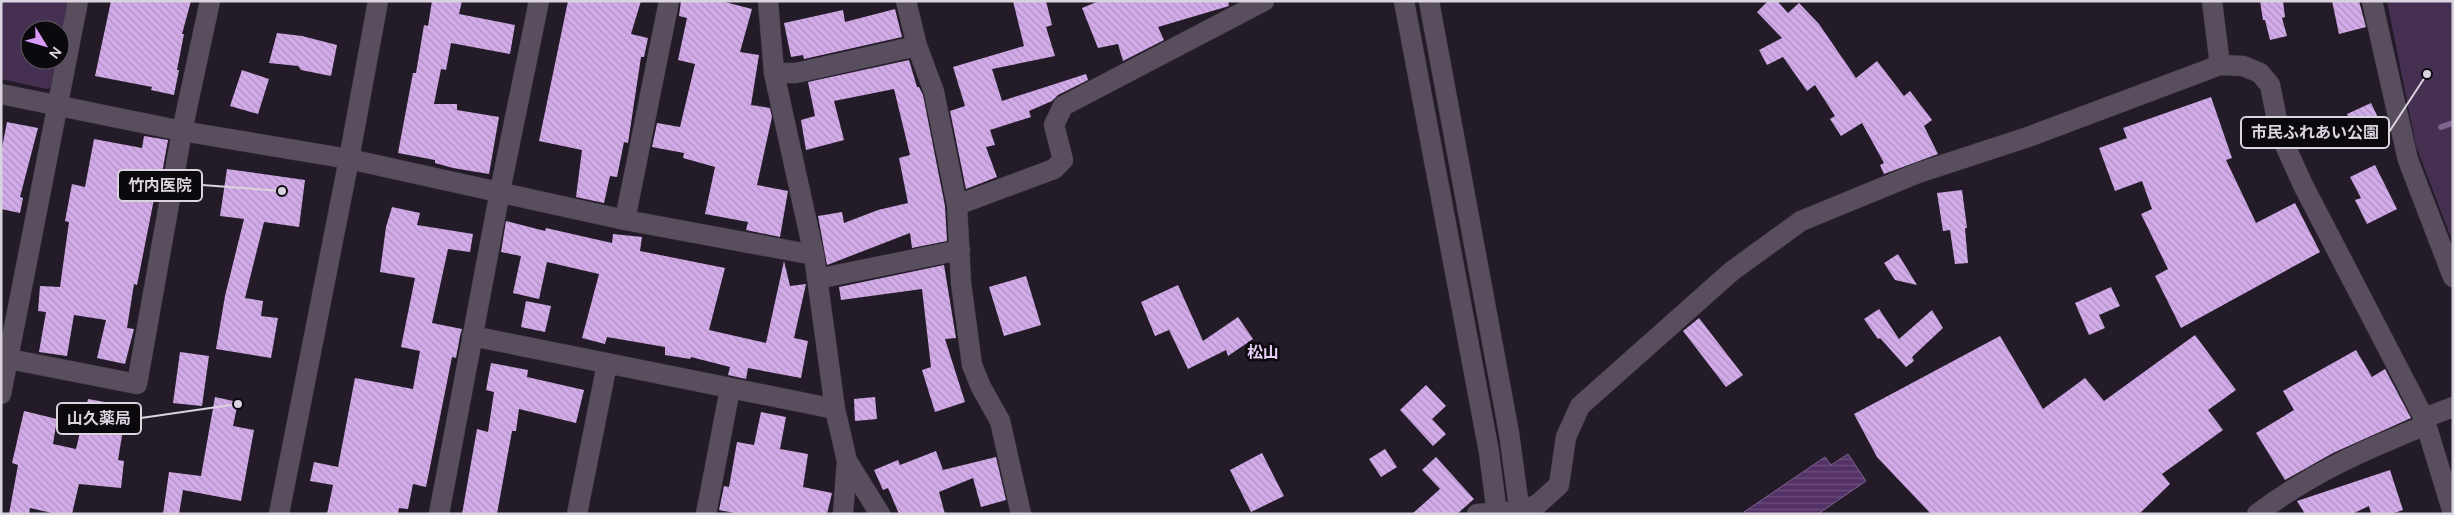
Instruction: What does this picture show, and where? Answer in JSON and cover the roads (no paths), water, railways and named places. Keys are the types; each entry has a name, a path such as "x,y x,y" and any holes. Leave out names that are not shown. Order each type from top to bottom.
{"street":[{"path":"1,394 78,1"},
{"path":"8,359 137,384 182,131 210,1"},
{"path":"280,514 378,1"},
{"path":"439,514 500,191 539,1"},
{"path":"625,220 669,1"},
{"path":"768,1 774,73 814,255 835,409 847,461 843,514"},
{"path":"906,1 917,46 934,92 957,205 961,283 972,365 981,387 1000,420 1021,514"},
{"path":"957,205 1054,169 1063,160 1054,126 1063,106 1264,1"},
{"path":"1404,1 1489,452 1497,512"},
{"path":"1429,1 1509,433 1520,512"},
{"path":"2212,1 2220,65"},
{"path":"2372,1 2408,160 2453,277"},
{"path":"774,73 796,73 917,46"},
{"path":"1477,514 1520,512 1538,504 1560,485 1566,437 1580,406 1732,271 1801,221 1918,173 2028,137 2220,65 2243,66 2260,74 2270,85 2280,134 2304,186 2425,422 2453,513"},
{"path":"1,94 182,131 349,159 625,220 814,255"},
{"path":"817,279 960,250"},
{"path":"472,336 835,409"},
{"path":"577,514 606,364"},
{"path":"706,514 730,389"},
{"path":"2257,514 2289,490 2356,454 2453,407"},
{"path":"847,461 880,514"}],"waterway":[{"path":"2441,127 2453,123"}],"place":[{"name":"市民ふれあい公園","path":"2427,74"},
{"name":"竹内医院","path":"282,191"},
{"name":"山久薬局","path":"238,404"}],"district":[{"name":"松山","path":"1263,352"}]}
